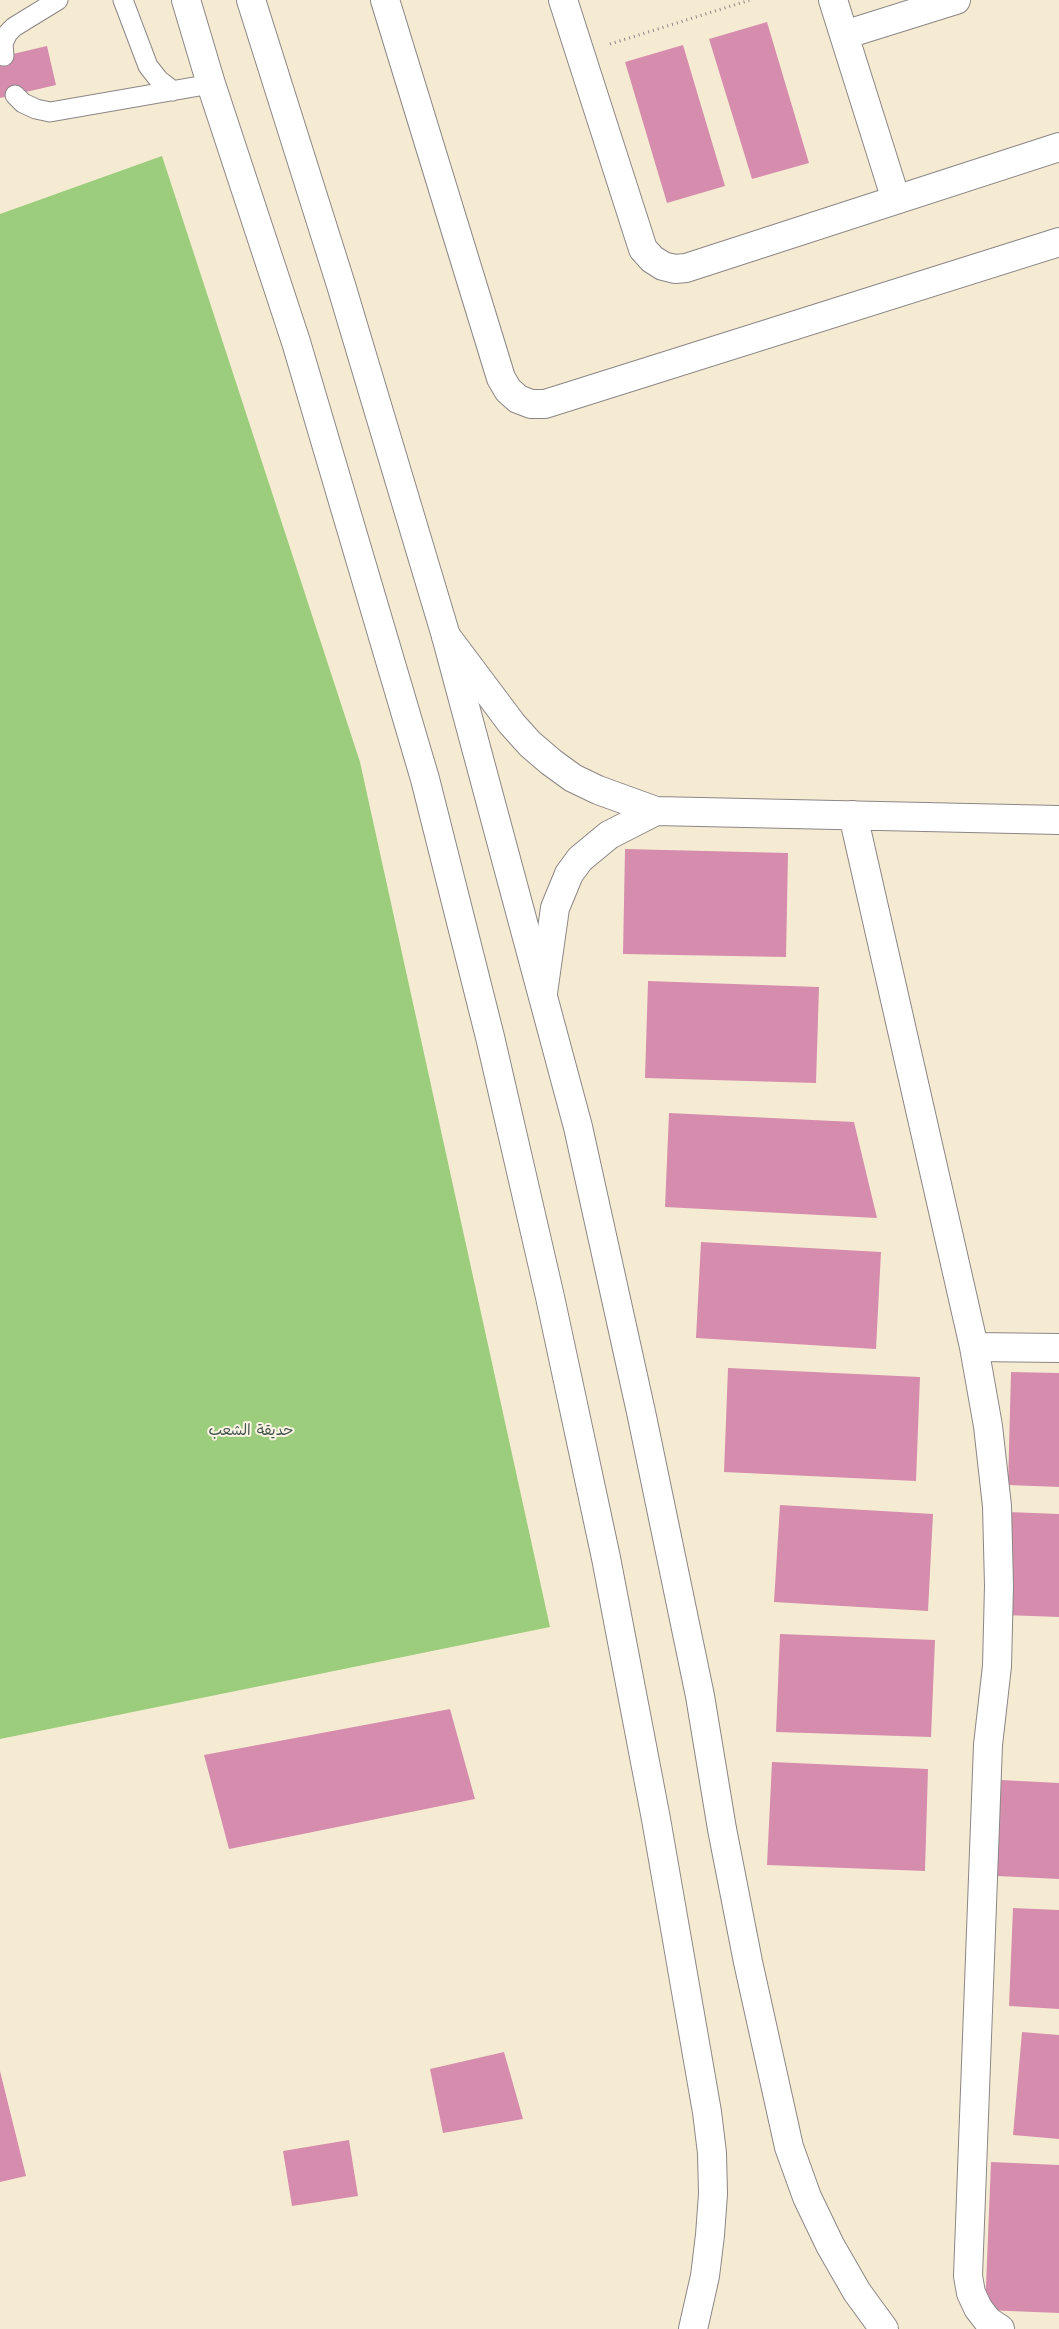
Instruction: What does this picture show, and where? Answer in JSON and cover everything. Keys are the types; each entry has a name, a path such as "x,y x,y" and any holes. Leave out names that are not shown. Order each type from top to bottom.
{"main road":[{"path":"186,0 210,84 296,342 425,779 490,1037 550,1297 606,1558 656,1819 707,2112 712,2161 710,2235 705,2276 693,2329"},
{"path":"251,0 341,285 446,636 578,1127 641,1412 700,1696 722,1829 748,1962 790,2146 807,2197 830,2245 857,2292 884,2329"},
{"path":"385,0 501,378 508,390 518,399 531,404 544,404 1059,242"},
{"path":"563,0 643,249 652,259 663,266 675,269 686,268 1059,148"},
{"path":"833,0 896,200"},
{"path":"844,35 956,0"},
{"path":"446,636 512,724 530,744 551,762 574,778 598,790 656,811 1059,820"},
{"path":"543,993 555,908 569,874 580,859 609,834 656,811"},
{"path":"853,816 974,1347 988,1426 995,1488 999,1586 997,1666 988,1746 968,2276 971,2293 978,2308 988,2321 1000,2329"},
{"path":"974,1347 1059,1348"}],"lane":[{"path":"4,56 4,43 8,33 14,27 58,0"},
{"path":"123,0 148,66 158,80 173,91"},
{"path":"15,95 23,103 36,109 50,112 210,84"}],"path":[{"path":"580,54 750,0"}],"green space":[{"name":"حديقة الشعب","path":"162,156 360,762 550,1627 0,1739 0,214"}],"building":[{"path":"767,22 809,163 752,179 709,39"},
{"path":"683,45 725,186 667,203 625,62"},
{"path":"47,46 56,85 0,98 0,57"},
{"path":"625,849 788,853 786,957 623,954"},
{"path":"648,981 819,987 816,1083 645,1078"},
{"path":"669,1113 854,1122 877,1218 665,1207"},
{"path":"701,1242 881,1252 876,1349 696,1338"},
{"path":"728,1368 920,1377 916,1481 724,1472"},
{"path":"1011,1372 1059,1373 1059,1487 1008,1485"},
{"path":"780,1505 933,1514 928,1611 774,1602"},
{"path":"1008,1512 1059,1514 1059,1617 1004,1615"},
{"path":"780,1634 935,1640 931,1737 776,1732"},
{"path":"450,1709 475,1799 229,1849 204,1755"},
{"path":"772,1762 928,1769 925,1871 767,1865"},
{"path":"1001,1780 1059,1783 1059,1879 997,1876"},
{"path":"1013,1908 1059,1910 1059,2009 1009,2006"},
{"path":"1022,2032 1059,2035 1059,2139 1013,2135"},
{"path":"504,2052 523,2119 443,2133 430,2069"},
{"path":"0,2071 26,2176 0,2182"},
{"path":"349,2140 358,2196 292,2206 283,2151"},
{"path":"991,2162 1059,2165 1059,2313 985,2310"}]}
